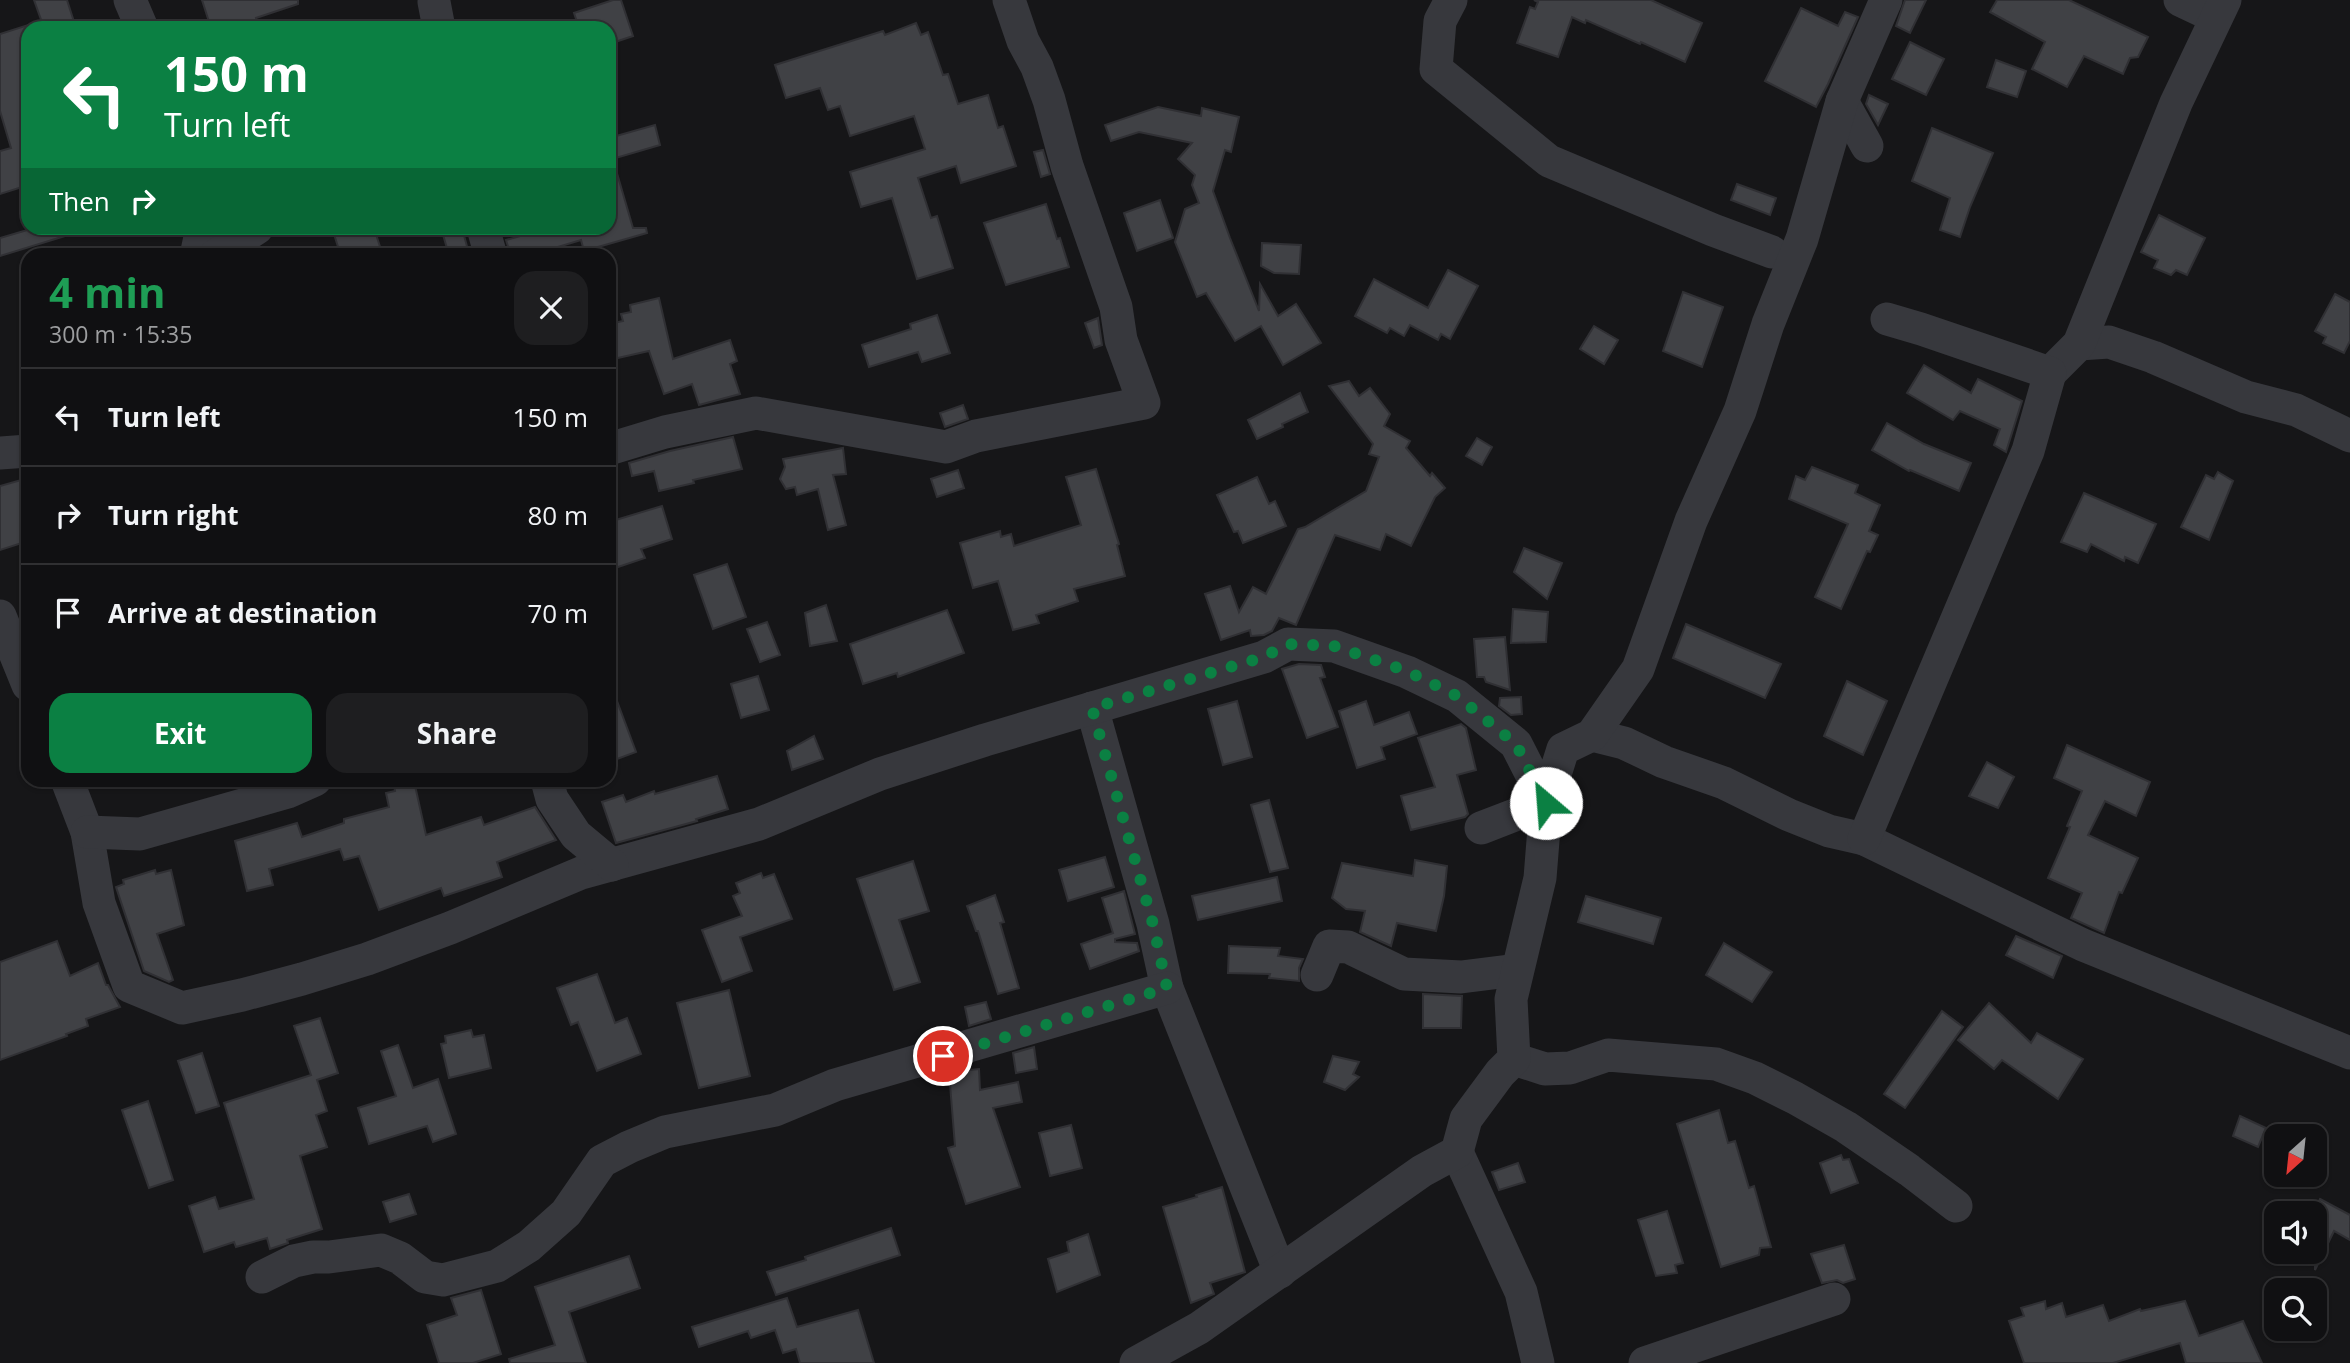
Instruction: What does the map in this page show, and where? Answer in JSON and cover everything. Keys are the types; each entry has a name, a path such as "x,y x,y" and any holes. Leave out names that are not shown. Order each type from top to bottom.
{"street":[{"path":"130,0 139,21"},
{"path":"616,447 665,432 756,413 946,447 976,436 1144,403 1121,340 1116,307 1067,166 1049,100 1037,67 1023,41 1009,0"},
{"path":"1451,0 1440,21 1436,69 1549,161 1772,252"},
{"path":"1538,1363 1521,1292 1457,1152 1466,1119 1514,1059 1511,999 1540,878 1546,803 1578,742 1638,668 1690,521 1740,411 1768,324 1802,239 1842,101 1886,0"},
{"path":"1864,839 2028,451 2050,373 2079,344 2176,103 2220,8 2180,0"},
{"path":"1842,101 1867,146"},
{"path":"227,248 246,235"},
{"path":"1887,319 2050,373"},
{"path":"2079,344 2109,342 2153,357 2246,397 2296,410 2350,436"},
{"path":"0,453 21,452"},
{"path":"0,616 21,668"},
{"path":"69,787 87,832 99,903 129,986 182,1007 254,992 367,959 450,928 581,873 759,824 880,774 1264,657 1287,644 1334,646 1407,671 1457,696 1516,744 1546,803"},
{"path":"1092,708 1153,924 1167,988 1280,1272"},
{"path":"1516,744 1624,743 1664,762 1724,783 1789,815 1829,831 1864,839 2083,945 2350,1054"},
{"path":"87,832 140,834 299,787"},
{"path":"549,787 552,799 576,835 612,864"},
{"path":"1481,828 1546,803"},
{"path":"1317,975 1329,946 1348,947 1404,974 1461,977 1517,970"},
{"path":"262,1277 293,1261 381,1250 400,1258 425,1277 434,1279 443,1280 496,1266 529,1246 566,1213 602,1161 629,1147 666,1132 775,1111 835,1086 1167,988"},
{"path":"1514,1059 1545,1069 1570,1068 1608,1055 1716,1064 1795,1098 1846,1127 1956,1206"},
{"path":"1136,1363 1199,1328 1422,1171 1457,1152"},
{"path":"1645,1363 1834,1299"}],"building":[{"path":"34,0 67,0 74,21 42,21"},
{"path":"202,0 298,0 298,4 256,18 257,21 209,21"},
{"path":"613,0 621,0 633,36 616,42 616,21 577,21 574,13"},
{"path":"1534,0 1651,0 1702,23 1685,62 1586,20 1585,23 1572,17 1558,57 1517,43 1530,7 1535,9 1538,2"},
{"path":"1905,0 1926,0 1910,33 1896,26"},
{"path":"1997,0 2069,0 2148,37 2138,57 2130,58 2123,74 2084,56 2067,87 2032,69 2045,42 1990,12"},
{"path":"1801,8 1838,26 1845,12 1858,17 1816,107 1765,81"},
{"path":"916,23 921,35 928,32 943,75 948,74 958,104 988,95 998,128 1003,126 1016,166 961,183 956,166 918,178 931,218 937,216 953,268 917,279 892,198 861,207 850,172 925,149 914,116 850,136 840,106 828,110 820,88 786,98 775,65 883,31 885,35"},
{"path":"21,27 21,187 0,194 0,151 11,148 0,111 0,34"},
{"path":"1910,42 1944,59 1926,95 1892,79"},
{"path":"1996,60 2026,71 2017,97 1987,87"},
{"path":"1869,95 1888,104 1878,125 1866,104"},
{"path":"1158,107 1201,116 1202,108 1239,117 1231,152 1225,150 1213,191 1230,238 1259,311 1260,284 1278,316 1296,304 1321,343 1283,365 1261,326 1235,341 1206,293 1197,297 1175,242 1185,209 1199,203 1192,185 1195,175 1178,159 1192,143 1139,132 1111,141 1105,125"},
{"path":"655,125 660,145 616,158 616,136"},
{"path":"1932,128 1993,153 1960,237 1940,230 1950,198 1912,181"},
{"path":"1043,150 1050,174 1041,177 1034,152"},
{"path":"616,170 633,228 646,228 647,233 594,248 583,248 581,240 554,248 508,248 506,240 524,235 616,235"},
{"path":"1737,184 1776,198 1770,215 1731,200"},
{"path":"1160,200 1173,238 1137,251 1124,213"},
{"path":"1046,204 1069,267 1006,285 984,223"},
{"path":"2159,215 2205,238 2187,275 2176,270 2171,275 2154,268 2158,260 2141,252"},
{"path":"21,232 21,235 68,235 0,256 0,238"},
{"path":"334,235 376,235 380,248 338,248"},
{"path":"443,235 464,235 467,248 447,248"},
{"path":"1262,243 1301,245 1299,274 1274,273 1261,266"},
{"path":"1448,270 1478,286 1450,339 1441,334 1438,340 1410,325 1404,336 1390,328 1387,333 1355,316 1374,279 1428,308"},
{"path":"1683,292 1723,307 1702,367 1663,351"},
{"path":"2335,294 2350,302 2350,341 2344,353 2323,343 2326,337 2315,331"},
{"path":"659,298 673,359 730,340 737,361 730,364 740,394 699,405 692,384 664,394 649,351 616,358 616,322 623,321 621,314 631,312 630,305"},
{"path":"937,315 950,353 922,362 918,352 869,367 862,345 911,329 910,324"},
{"path":"1098,318 1102,345 1094,348 1085,323"},
{"path":"1594,326 1618,340 1604,364 1580,349"},
{"path":"1924,365 1971,393 1978,379 2022,401 2006,452 1994,445 2000,429 1960,411 1953,420 1907,393"},
{"path":"1349,381 1359,396 1370,388 1390,414 1384,426 1410,441 1406,448 1430,476 1432,473 1445,488 1435,497 1411,546 1386,534 1380,550 1335,535 1296,625 1279,618 1272,631 1264,635 1251,636 1250,630 1221,640 1205,594 1230,586 1239,612 1253,587 1266,594 1298,529 1366,491 1379,457 1369,454 1373,444 1329,386"},
{"path":"1300,393 1308,412 1257,439 1248,420"},
{"path":"963,405 968,419 945,427 940,413"},
{"path":"1887,423 1924,444 1971,463 1959,491 1909,471 1872,450"},
{"path":"733,437 742,469 659,491 654,471 632,476 629,463"},
{"path":"1477,438 1492,447 1482,465 1466,456"},
{"path":"843,448 846,474 833,475 846,525 828,530 818,489 797,495 795,487 786,489 780,479 785,467 783,459"},
{"path":"1812,467 1858,485 1855,493 1880,505 1869,531 1878,535 1870,552 1867,551 1841,609 1815,597 1848,524 1789,499 1796,476 1805,480"},
{"path":"1096,469 1119,544 1117,545 1125,576 1074,589 1078,601 1036,615 1039,623 1013,630 998,581 973,588 960,543 1000,531 1001,537 1011,534 1014,546 1081,525 1066,477"},
{"path":"958,470 964,488 937,497 931,479"},
{"path":"2218,472 2233,481 2209,540 2181,527 2206,475 2214,479"},
{"path":"1257,477 1269,504 1275,501 1286,526 1243,543 1238,531 1234,532 1217,495"},
{"path":"21,480 21,543 0,550 0,486"},
{"path":"2084,493 2156,524 2138,563 2125,557 2124,561 2091,544 2087,552 2061,542"},
{"path":"662,506 672,539 641,549 645,558 616,568 616,520"},
{"path":"1524,548 1562,563 1547,599 1514,572"},
{"path":"727,564 746,617 713,629 694,575"},
{"path":"826,605 837,641 810,646 805,613"},
{"path":"1513,609 1548,612 1546,642 1511,643"},
{"path":"947,610 964,653 898,677 897,673 863,684 850,644"},
{"path":"767,622 780,655 760,662 747,629"},
{"path":"1686,624 1781,664 1765,698 1673,658"},
{"path":"1505,637 1510,690 1486,682 1484,677 1477,677 1474,639"},
{"path":"1299,664 1321,665 1325,677 1320,678 1338,727 1307,738 1282,669"},
{"path":"758,676 769,710 741,718 731,684"},
{"path":"1847,681 1887,701 1863,755 1824,736"},
{"path":"1521,697 1522,714 1511,715 1499,706 1500,698"},
{"path":"616,698 636,752 616,759"},
{"path":"1237,701 1252,757 1223,765 1208,709"},
{"path":"1366,701 1374,725 1409,712 1417,734 1381,747 1385,759 1357,768 1339,711"},
{"path":"1461,724 1466,728 1476,770 1457,775 1468,814 1411,830 1401,796 1435,787 1418,738"},
{"path":"814,736 823,759 792,770 787,751"},
{"path":"2067,745 2150,782 2136,816 2105,801 2088,835 2138,858 2122,893 2119,892 2104,933 2071,918 2082,893 2048,878 2082,791 2054,778"},
{"path":"1987,762 2014,777 1998,808 1969,796"},
{"path":"717,776 728,809 696,819 697,821 616,843 602,802 623,795 626,802 654,791 655,794"},
{"path":"394,787 415,787 426,835 481,817 484,825 535,807 556,840 497,862 502,877 444,896 441,888 379,910 359,856 344,860 340,849 269,869 273,885 247,891 235,841 297,823 302,837 344,823 344,819 389,807 386,793 395,791"},
{"path":"1269,800 1288,868 1270,872 1251,805"},
{"path":"1105,857 1114,887 1068,901 1059,870"},
{"path":"1415,860 1447,866 1436,931 1397,923 1391,946 1360,932 1365,911 1346,909 1332,898 1342,863 1413,876"},
{"path":"913,861 929,911 899,920 920,982 894,990 857,879"},
{"path":"155,870 156,874 171,870 184,925 157,934 173,980 169,982 144,971 116,887 124,884 123,880"},
{"path":"761,873 763,878 774,874 792,919 740,937 752,971 722,982 702,930 742,916 733,896 740,893 736,883"},
{"path":"1277,877 1282,901 1198,920 1192,896"},
{"path":"1124,891 1135,934 1115,939 1115,942 1137,943 1139,951 1090,969 1081,944 1113,933 1102,898"},
{"path":"995,895 1004,922 1000,923 1019,988 998,994 967,906"},
{"path":"1586,896 1661,918 1653,944 1578,922"},
{"path":"2016,936 2062,956 2053,978 2006,955"},
{"path":"57,941 70,976 98,963 106,985 120,1007 86,1019 88,1026 66,1034 67,1036 0,1060 0,962"},
{"path":"1724,943 1772,972 1752,1002 1706,975"},
{"path":"1229,946 1280,948 1278,956 1303,959 1299,968 1299,981 1269,978 1270,974 1228,973"},
{"path":"597,974 615,1023 627,1018 641,1054 597,1071 578,1022 571,1025 557,988"},
{"path":"729,990 750,1076 699,1088 677,1003"},
{"path":"1423,994 1462,996 1461,1028 1423,1028"},
{"path":"986,1002 991,1019 969,1026 965,1007"},
{"path":"1989,1003 2031,1043 2037,1033 2083,1059 2058,1099 2002,1060 1994,1069 1958,1040"},
{"path":"1942,1011 1963,1027 1905,1108 1884,1094"},
{"path":"320,1018 338,1073 317,1080 327,1111 316,1115 327,1147 300,1156 322,1229 287,1240 288,1243 270,1249 267,1238 236,1247 234,1242 204,1252 189,1206 215,1197 219,1209 254,1199 224,1103 311,1075 294,1026"},
{"path":"471,1030 473,1037 484,1035 491,1068 449,1078 441,1044 446,1043 445,1036"},
{"path":"398,1045 413,1088 438,1079 456,1134 433,1142 427,1126 369,1144 358,1108 396,1096 381,1051"},
{"path":"1034,1047 1037,1069 1016,1073 1013,1053"},
{"path":"202,1053 219,1106 196,1113 178,1061"},
{"path":"1333,1056 1359,1062 1353,1074 1359,1077 1345,1090 1324,1082"},
{"path":"979,1069 980,1090 1018,1082 1022,1102 993,1108 1020,1187 966,1204 948,1148 955,1146 949,1072"},
{"path":"148,1101 173,1180 149,1188 122,1110"},
{"path":"1719,1110 1728,1143 1735,1141 1749,1188 1754,1186 1771,1247 1760,1248 1759,1255 1721,1267 1677,1124"},
{"path":"2240,1116 2264,1127 2258,1147 2233,1136"},
{"path":"1071,1125 1082,1168 1050,1176 1039,1133"},
{"path":"1841,1155 1843,1160 1849,1159 1858,1183 1831,1193 1820,1163"},
{"path":"1518,1163 1525,1182 1499,1190 1492,1172"},
{"path":"1222,1187 1245,1272 1210,1283 1214,1294 1191,1303 1163,1207"},
{"path":"409,1194 416,1214 390,1222 383,1202"},
{"path":"2327,1203 2350,1215 2350,1240 2334,1231 2327,1245"},
{"path":"1667,1211 1683,1263 1675,1265 1677,1273 1656,1276 1638,1220"},
{"path":"891,1228 900,1255 776,1295 767,1272"},
{"path":"1088,1234 1100,1275 1057,1292 1048,1259 1069,1252 1067,1242"},
{"path":"1844,1245 1855,1279 1843,1283 1837,1280 1822,1283 1811,1254"},
{"path":"629,1256 640,1288 569,1312 586,1363 510,1363 509,1359 555,1345 535,1287"},
{"path":"481,1290 501,1354 473,1363 439,1363 427,1325 457,1315 451,1298"},
{"path":"787,1298 797,1327 858,1310 874,1363 800,1363 796,1349 783,1353 775,1330 751,1338 748,1331 699,1347 692,1327"},
{"path":"2045,1301 2046,1309 2062,1303 2066,1317 2103,1305 2109,1321 2140,1309 2141,1311 2185,1301 2199,1336 2243,1321 2262,1363 2186,1363 2180,1343 2113,1363 2024,1363 2009,1321 2024,1316 2021,1308"}],"route":[{"path":"943,1056 1167,988 1153,924 1092,708 1264,657 1287,644 1334,646 1407,671 1457,696 1516,744 1546,803"}]}
